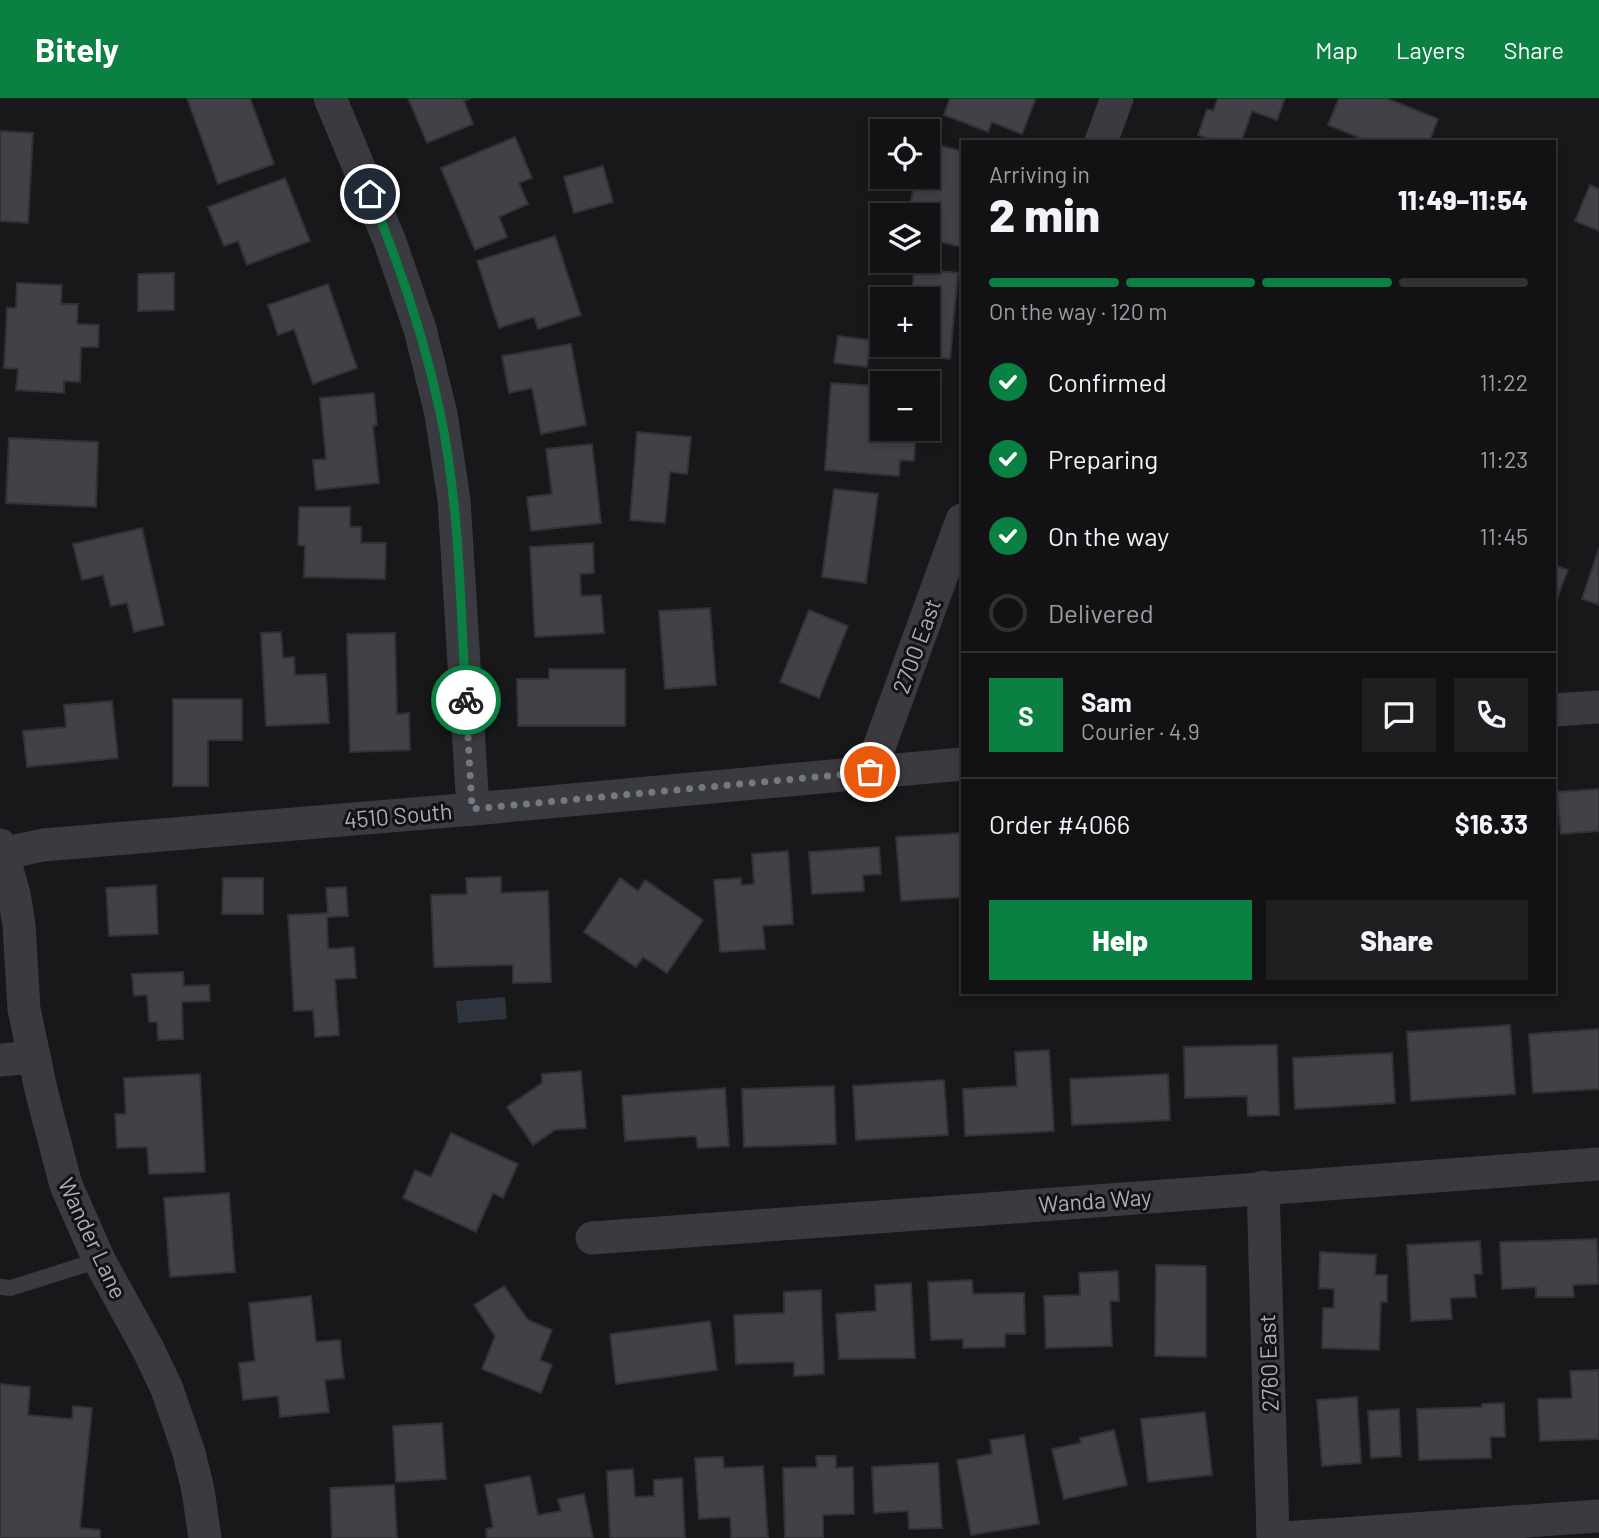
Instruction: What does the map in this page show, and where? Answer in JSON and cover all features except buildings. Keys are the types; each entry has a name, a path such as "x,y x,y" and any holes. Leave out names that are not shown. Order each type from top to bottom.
{"street":[{"path":"330,98 390,242 420,329 441,414 454,500 472,809"},
{"path":"1102,140 1117,98"},
{"name":"2700 East","path":"870,772 961,523"},
{"path":"1556,710 1599,706"},
{"name":"4510 South","path":"1,849 961,764"},
{"name":"Wander Lane","path":"1,849 14,894 24,1009 33,1057 85,1265 148,1349 171,1399 195,1477 205,1538"},
{"path":"0,1060 33,1057"},
{"name":"Wanda Way","path":"592,1238 1599,1164"},
{"name":"2760 East","path":"1263,1188 1273,1538"},
{"path":"1285,1538 1599,1516"}],"lane":[{"path":"0,1287 11,1288 85,1265"}],"shaded area":[{"path":"505,997 507,1019 458,1023 456,1001"}],"way so far":[{"path":"466,700 472,809 870,772"}],"route":[{"path":"370,194 420,329 441,414 454,500 466,700"}]}
